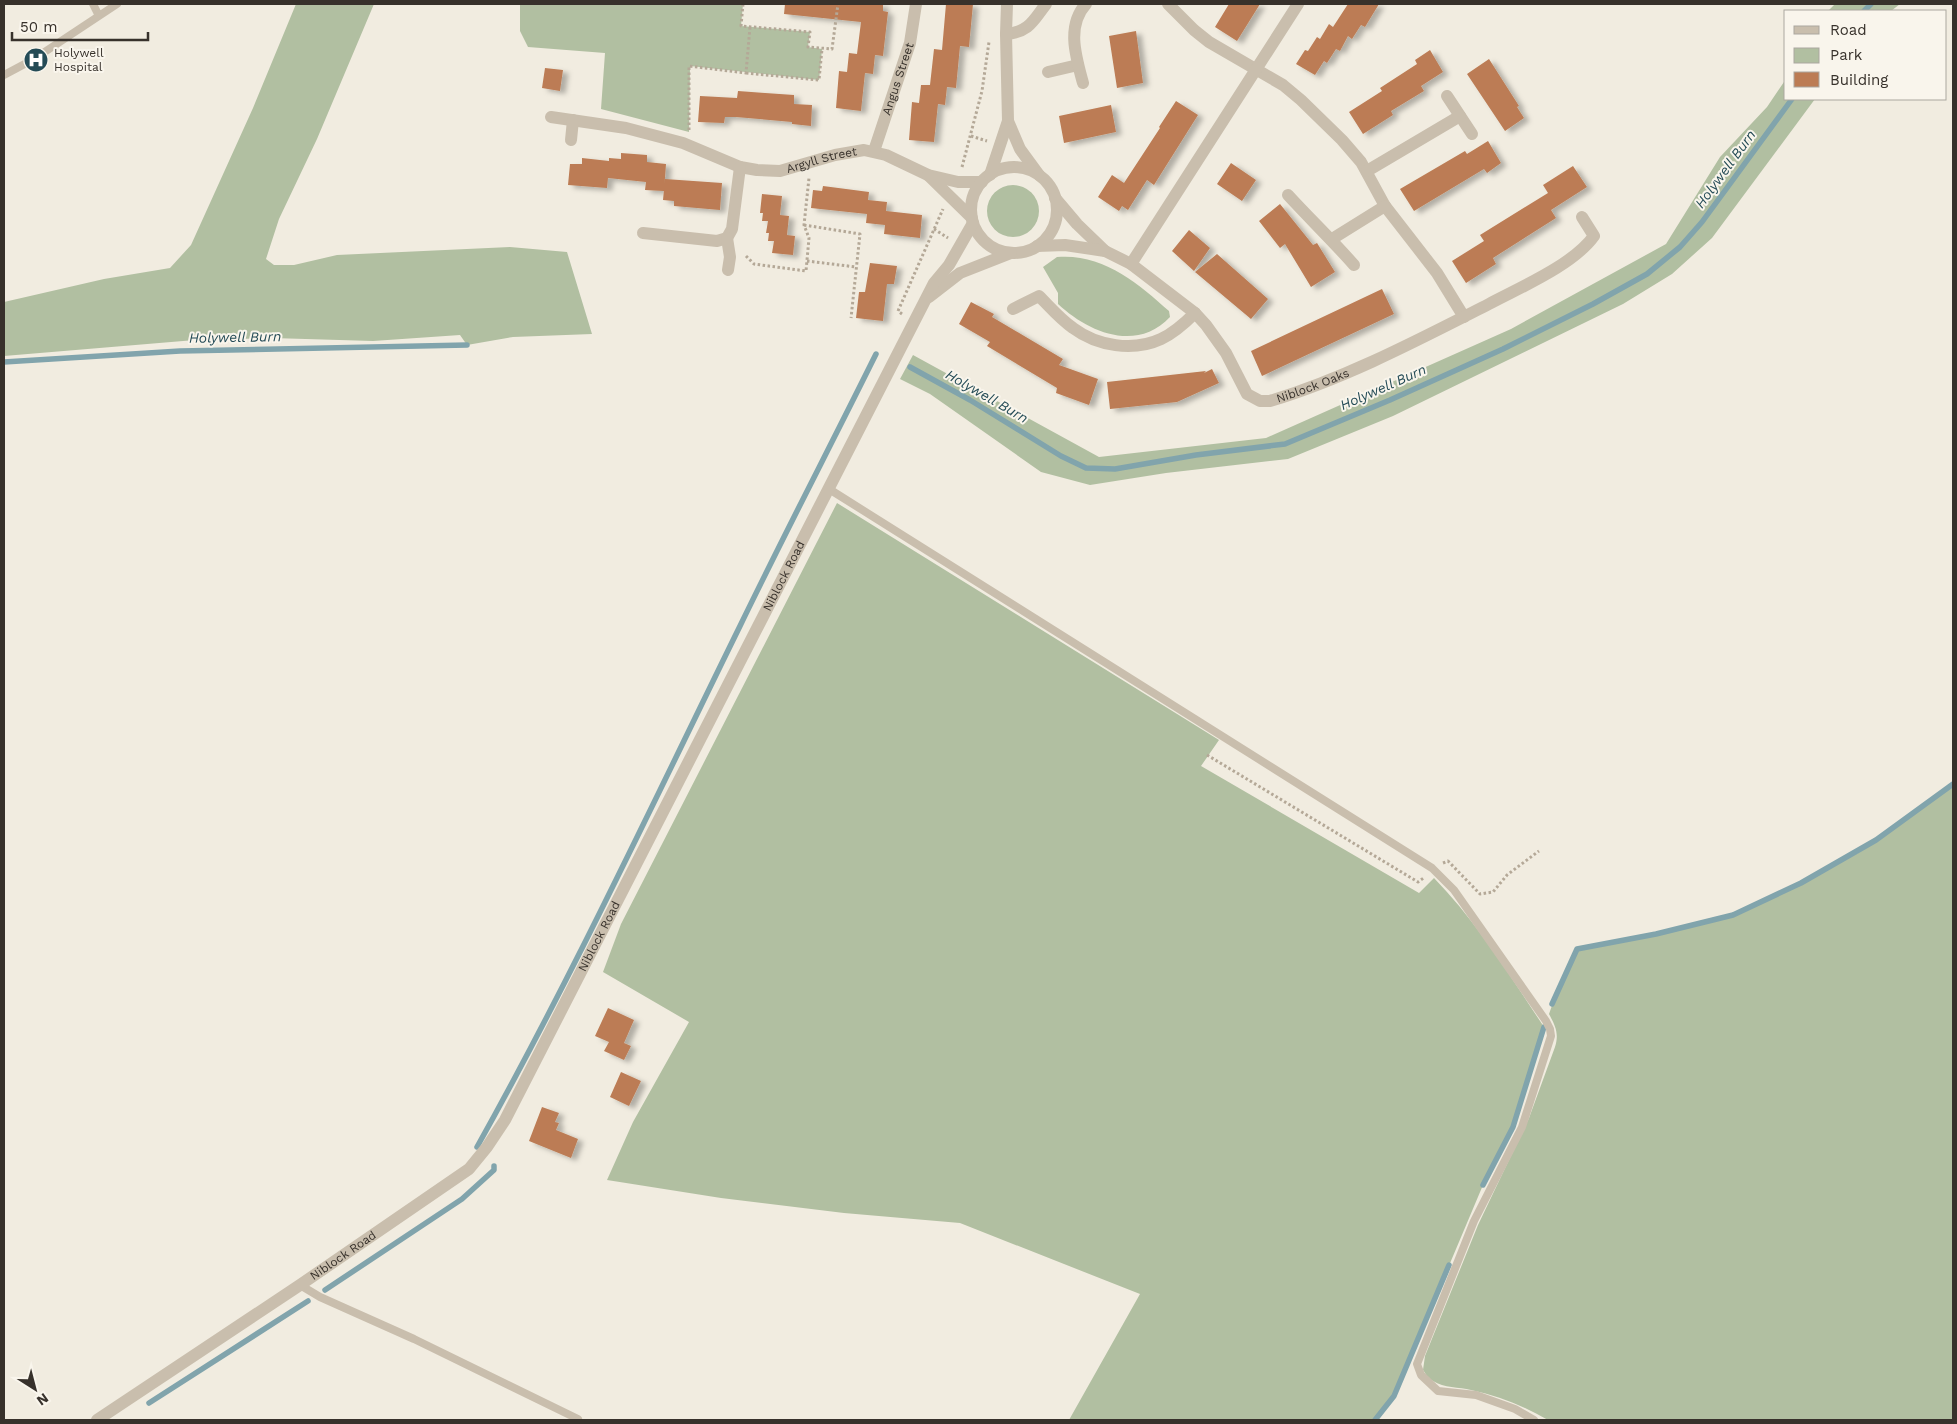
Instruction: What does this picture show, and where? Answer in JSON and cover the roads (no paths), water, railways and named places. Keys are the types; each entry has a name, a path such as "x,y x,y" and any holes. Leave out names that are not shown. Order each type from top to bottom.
{"street":[{"name":"Angus Street","path":"874,151 908,48 916,4"},
{"path":"1007,4 1008,121 1020,149 1050,186 1056,198 1057,212 1054,225 1048,237 1038,246 1025,252 1011,253 998,250 986,243 977,233 972,220 972,201 986,178 1008,121"},
{"path":"1006,34 1018,33 1028,27 1046,4"},
{"path":"1083,83 1078,66 1074,27 1077,17 1086,4"},
{"path":"1168,4 1201,36 1283,85 1342,140 1367,172 1385,206 1442,280 1464,316"},
{"path":"1131,264 1298,4"},
{"path":"1048,72 1078,66"},
{"path":"1447,96 1472,134"},
{"path":"1367,172 1460,116"},
{"name":"Argyll Street","path":"550,117 626,128 689,146 740,167 757,170 780,171 854,150 874,151 902,161 928,175 958,182 986,178"},
{"path":"572,140 573,120"},
{"path":"728,270 730,257 727,238 732,229 740,167"},
{"path":"986,178 1002,169 1015,167 1029,170 1040,176"},
{"name":"Argyll Street","path":"928,175 972,220"},
{"path":"1288,195 1312,222 1332,239 1354,266"},
{"name":"Niblock Oaks","path":"1056,198 1077,224 1104,251"},
{"path":"1332,239 1385,206"},
{"name":"Niblock Oaks","path":"1038,246 1065,245 1104,251 1131,264 1195,313 1216,337 1247,394 1260,401 1270,401 1373,362 1535,280 1584,248 1594,236 1582,217"},
{"name":"Niblock Road","path":"97,1420 300,1285 469,1169 487,1147 509,1111 913,324 934,284 961,246 972,220"},
{"path":"643,233 717,241 727,238"},
{"name":"Niblock Road","path":"927,298 960,274 1011,253"},
{"path":"1013,309 1039,296 1060,317 1085,336 1107,344 1126,346 1159,340 1171,334 1195,313"}],"lane":[{"path":"93,4 99,16"},
{"path":"4,75 34,59 117,4"},
{"path":"829,489 1432,868 1454,890 1546,1021 1551,1036 1522,1127 1474,1221 1417,1364 1421,1375 1438,1391 1476,1395 1515,1409 1534,1420"},
{"path":"300,1285 320,1298 414,1339 578,1419"}],"waterway":[{"name":"Holywell Burn","path":"1865,10 1871,4"},
{"name":"Holywell Burn","path":"910,367 970,400 1061,456 1086,468 1115,469 1196,455 1285,444 1390,400 1503,349 1593,304 1647,274 1680,247 1702,222 1791,100"},
{"name":"Holywell Burn","path":"4,362 180,351 467,345"},
{"path":"477,1147 579,954 876,354"},
{"path":"1552,1004 1577,949 1656,934 1733,915 1801,883 1876,840 1953,784"},
{"path":"1483,1185 1513,1127 1544,1027"},
{"path":"325,1290 462,1199 494,1170 494,1166"},
{"path":"1375,1420 1394,1396 1449,1265"},
{"path":"149,1403 308,1301"}],"place":[{"name":"Holywell Hospital","path":"36,60"}]}
